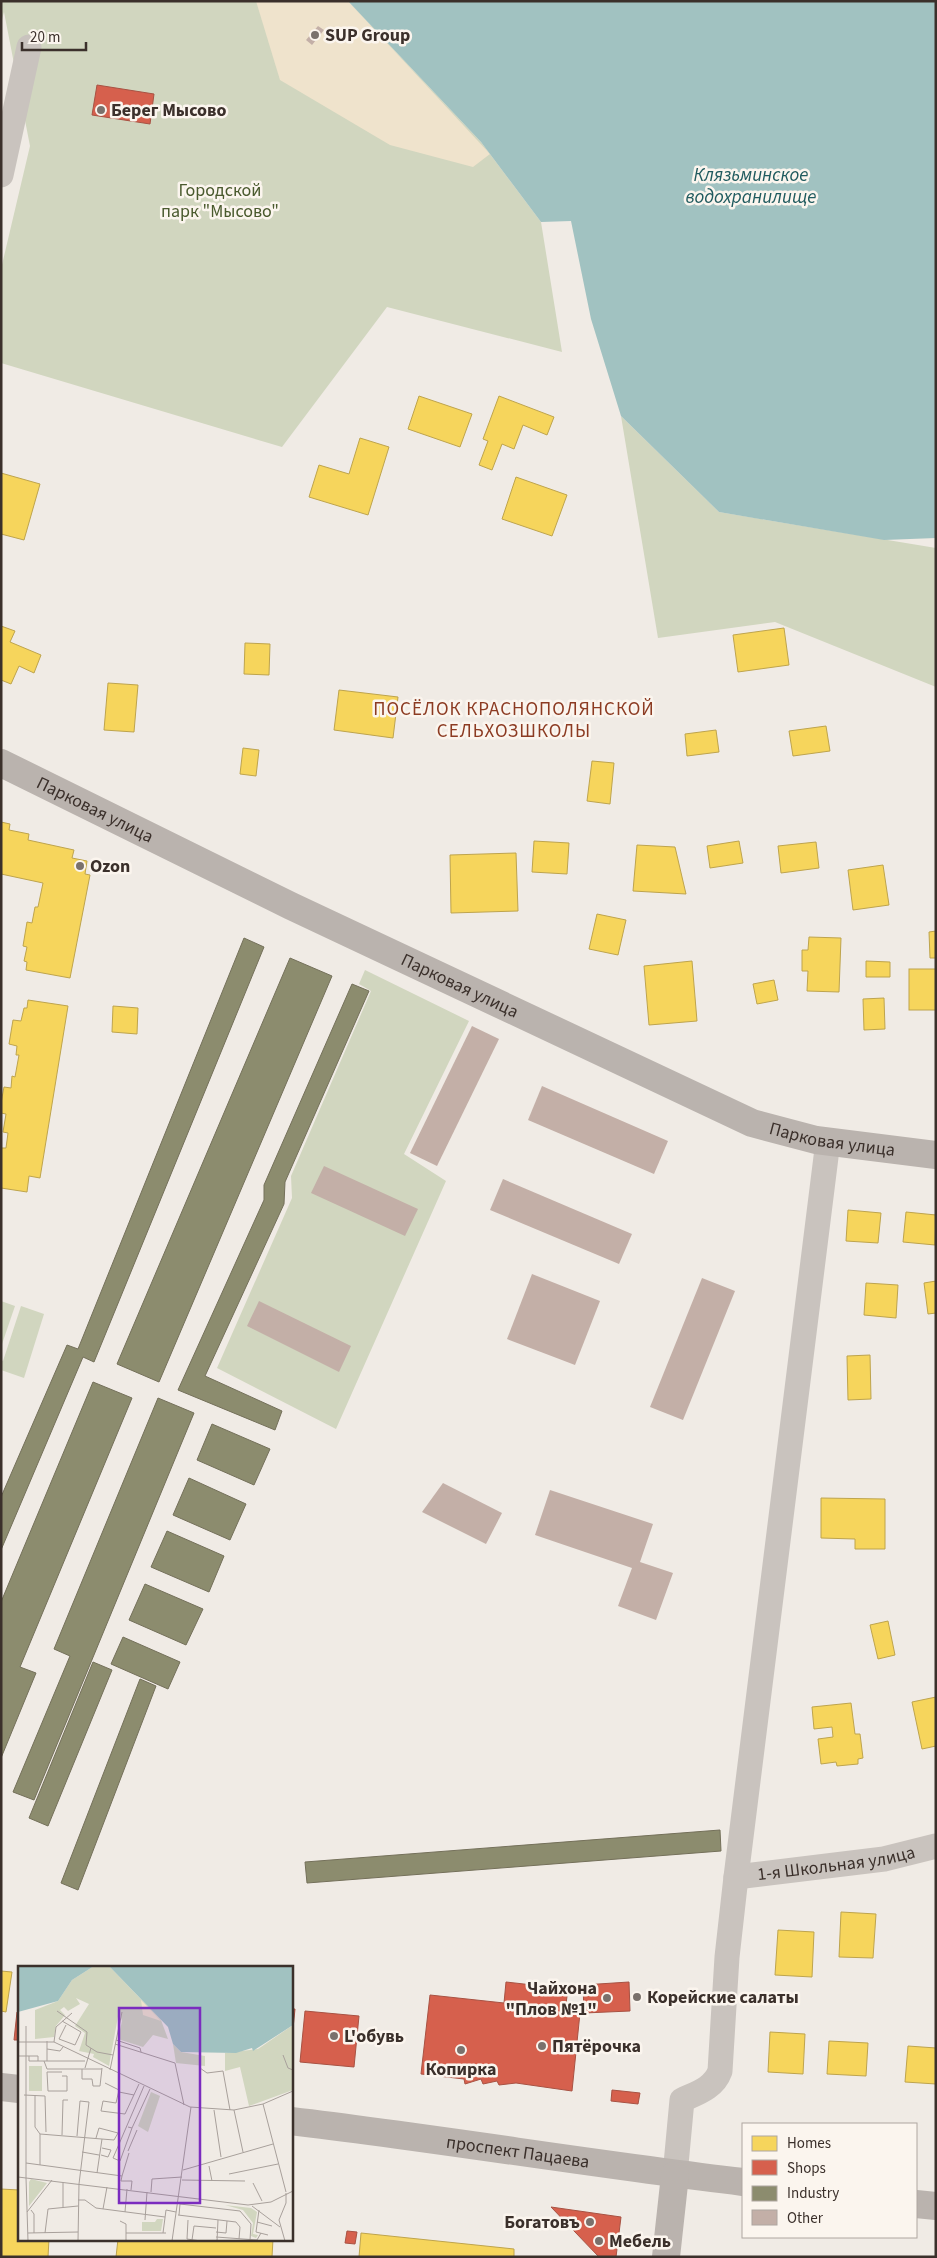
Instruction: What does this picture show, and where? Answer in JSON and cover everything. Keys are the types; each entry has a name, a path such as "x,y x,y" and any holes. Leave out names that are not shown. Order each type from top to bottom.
{"street":[{"path":"1,175 29,48"},
{"name":"Парковая улица","path":"1,763 291,906 752,1123 828,1141 936,1155"},
{"path":"666,2257 682,2100 711,2085 717,2079 720,2071 727,1957 736,1877 828,1141"},
{"name":"1-я Школьная улица","path":"736,1877 884,1859 936,1846"},
{"path":"1,2087 18,2088"},
{"name":"проспект Пацаева","path":"292,2121 414,2136 675,2175 742,2182"},
{"path":"917,2204 936,2206"}],"green space":[{"name":"Городской парк \"Мысово\"","path":"1,1 348,1 481,142 541,222 562,352 387,307 282,447 1,363 1,269 30,146 4,12 1,23"},
{"path":"621,416 719,512 936,548 936,687 775,622 658,638"},
{"path":"365,970 469,1021 404,1154 446,1181 336,1429 217,1368 292,1198 291,1176 371,991 359,984"},
{"path":"1,1301 15,1306 1,1347"},
{"path":"21,1306 44,1314 24,1378 1,1370 1,1360 3,1361"}],"sand":[{"path":"256,1 348,1 490,154 473,167 390,145 280,80"}],"water":[{"name":"Клязьминское водохранилище","path":"348,1 936,1 936,538 884,540 719,512 621,416 591,319 571,221 541,222 481,142"}],"building: Homes":[{"path":"419,396 472,414 460,447 408,429"},
{"path":"499,396 554,417 547,435 523,425 514,449 502,444 492,470 479,465 488,441 483,439"},
{"path":"360,438 389,447 368,515 309,497 319,465 349,474"},
{"path":"1,473 40,484 24,540 1,534"},
{"path":"516,477 567,495 552,536 502,519"},
{"path":"1,626 15,631 10,642 41,655 34,673 19,666 11,684 1,680"},
{"path":"784,628 789,665 738,672 733,635"},
{"path":"245,643 270,644 269,675 244,674"},
{"path":"108,683 138,685 134,732 104,730"},
{"path":"339,690 398,697 393,738 334,730"},
{"path":"826,726 830,751 793,756 789,731"},
{"path":"716,730 719,752 687,756 685,734"},
{"path":"243,748 259,750 256,776 240,774"},
{"path":"592,761 614,763 610,804 587,801"},
{"path":"1,822 10,824 9,830 29,834 28,840 74,850 72,858 87,861 85,874 90,875 70,978 26,970 27,962 24,961 27,947 23,946 27,922 32,923 35,907 38,907 43,883 1,874"},
{"path":"534,841 569,843 567,874 532,872"},
{"path":"739,841 743,863 710,868 707,846"},
{"path":"816,842 819,868 781,873 778,846"},
{"path":"637,845 675,847 686,894 633,891"},
{"path":"516,853 518,911 451,913 450,855"},
{"path":"883,865 889,905 853,910 848,870"},
{"path":"597,914 626,920 618,955 589,949"},
{"path":"936,931 936,958 930,958 929,932"},
{"path":"809,937 841,938 839,992 807,991 808,971 802,971 802,950 808,950"},
{"path":"692,961 697,1021 649,1025 644,966"},
{"path":"866,961 890,962 890,977 866,977"},
{"path":"909,969 936,969 936,1010 909,1010"},
{"path":"774,980 778,1000 757,1004 753,984"},
{"path":"884,998 885,1029 864,1030 863,999"},
{"path":"28,1000 68,1006 40,1178 29,1176 27,1192 1,1188 1,1148 6,1148 8,1133 3,1132 6,1114 1,1113 1,1103 4,1087 11,1088 12,1076 15,1077 19,1055 16,1055 17,1046 9,1044 13,1020 21,1021 24,1008 27,1008"},
{"path":"113,1006 138,1008 137,1034 112,1032"},
{"path":"848,1210 881,1213 878,1243 846,1241"},
{"path":"906,1212 936,1215 935,1245 903,1242"},
{"path":"936,1281 936,1313 928,1314 924,1283"},
{"path":"866,1283 898,1285 896,1318 864,1315"},
{"path":"870,1355 871,1399 848,1400 847,1356"},
{"path":"821,1498 885,1499 885,1549 855,1549 855,1539 821,1538"},
{"path":"888,1621 895,1655 878,1659 870,1625"},
{"path":"936,1697 936,1746 922,1749 912,1702"},
{"path":"851,1703 855,1734 860,1734 863,1758 858,1759 858,1764 837,1766 836,1762 821,1764 818,1739 833,1737 832,1727 814,1729 812,1707"},
{"path":"841,1912 876,1914 873,1958 839,1957"},
{"path":"778,1930 814,1932 812,1977 775,1975"},
{"path":"1,1971 12,1972 6,2012 1,2011"},
{"path":"770,2032 805,2034 803,2074 768,2072"},
{"path":"829,2041 868,2043 866,2076 827,2074"},
{"path":"908,2046 936,2048 936,2084 905,2082"},
{"path":"1,2189 18,2190 18,2240 49,2240 48,2257 1,2257"},
{"path":"361,2233 514,2249 514,2257 359,2257"},
{"path":"118,2240 273,2240 272,2257 116,2257"}],"building: Shops":[{"path":"97,85 154,94 150,124 92,115"},
{"path":"506,1982 568,1989 565,2011 580,2013 572,2091 516,2083 499,2085 497,2081 483,2084 481,2079 465,2084 464,2079 421,2074 430,1995 504,2003"},
{"name":"Чайхона \"Плов №1\"","path":"629,1982 630,2011 584,2013 583,1985"},
{"path":"292,2009 295,2009 292,2038"},
{"path":"305,2011 359,2016 354,2067 300,2062"},
{"path":"17,2012 18,2012 18,2040 14,2040"},
{"path":"612,2090 640,2093 638,2104 611,2101"},
{"path":"551,2207 621,2217 616,2257 599,2257"},
{"path":"347,2231 357,2232 355,2244 345,2243"}],"building: Industry":[{"path":"244,938 264,947 94,1362 83,1357 1,1550 1,1497 67,1345 78,1349"},
{"path":"290,958 332,976 159,1382 117,1364"},
{"path":"352,984 369,991 285,1182 284,1204 205,1376 282,1411 275,1430 178,1390 264,1200 264,1185"},
{"path":"93,1382 132,1398 20,1667 36,1673 1,1758 1,1602"},
{"path":"158,1398 194,1413 34,1800 13,1792 70,1656 54,1649"},
{"path":"212,1424 270,1449 254,1485 197,1460"},
{"path":"189,1478 246,1504 230,1540 173,1515"},
{"path":"167,1531 224,1556 209,1592 151,1567"},
{"path":"145,1584 203,1609 186,1645 129,1620"},
{"path":"123,1637 180,1662 168,1689 111,1664"},
{"path":"93,1662 112,1670 48,1826 29,1818"},
{"path":"140,1679 156,1686 78,1890 61,1883"},
{"path":"720,1830 721,1851 307,1883 305,1862"}],"building: Other":[{"name":"SUP Group","path":"318,26 324,30 312,45 306,40"},
{"path":"472,1026 499,1039 437,1166 410,1153"},
{"path":"542,1086 668,1141 654,1174 528,1120"},
{"path":"324,1166 418,1209 405,1236 311,1193"},
{"path":"503,1179 632,1234 619,1264 490,1210"},
{"path":"532,1274 600,1301 575,1365 507,1339"},
{"path":"702,1278 735,1291 683,1420 650,1407"},
{"path":"259,1301 351,1346 339,1372 247,1326"},
{"path":"443,1483 502,1513 486,1544 422,1512"},
{"path":"550,1490 653,1524 640,1562 673,1573 656,1620 618,1606 632,1568 535,1535"}],"place":[{"name":"SUP Group","path":"315,35"},
{"name":"Берег Мысово","path":"101,110"},
{"name":"Ozon","path":"80,866"},
{"name":"Корейские салаты","path":"637,1997"},
{"name":"Чайхона \"Плов №1\"","path":"607,1998"},
{"name":"L'обувь","path":"334,2036"},
{"name":"Пятёрочка","path":"542,2046"},
{"name":"Копирка","path":"461,2050"},
{"name":"Богатовъ","path":"590,2222"},
{"name":"Мебель","path":"599,2241"}],"district":[{"name":"ПОСЁЛОК КРАСНОПОЛЯНСКОЙ СЕЛЬХОЗШКОЛЫ","path":"514,720"}]}
